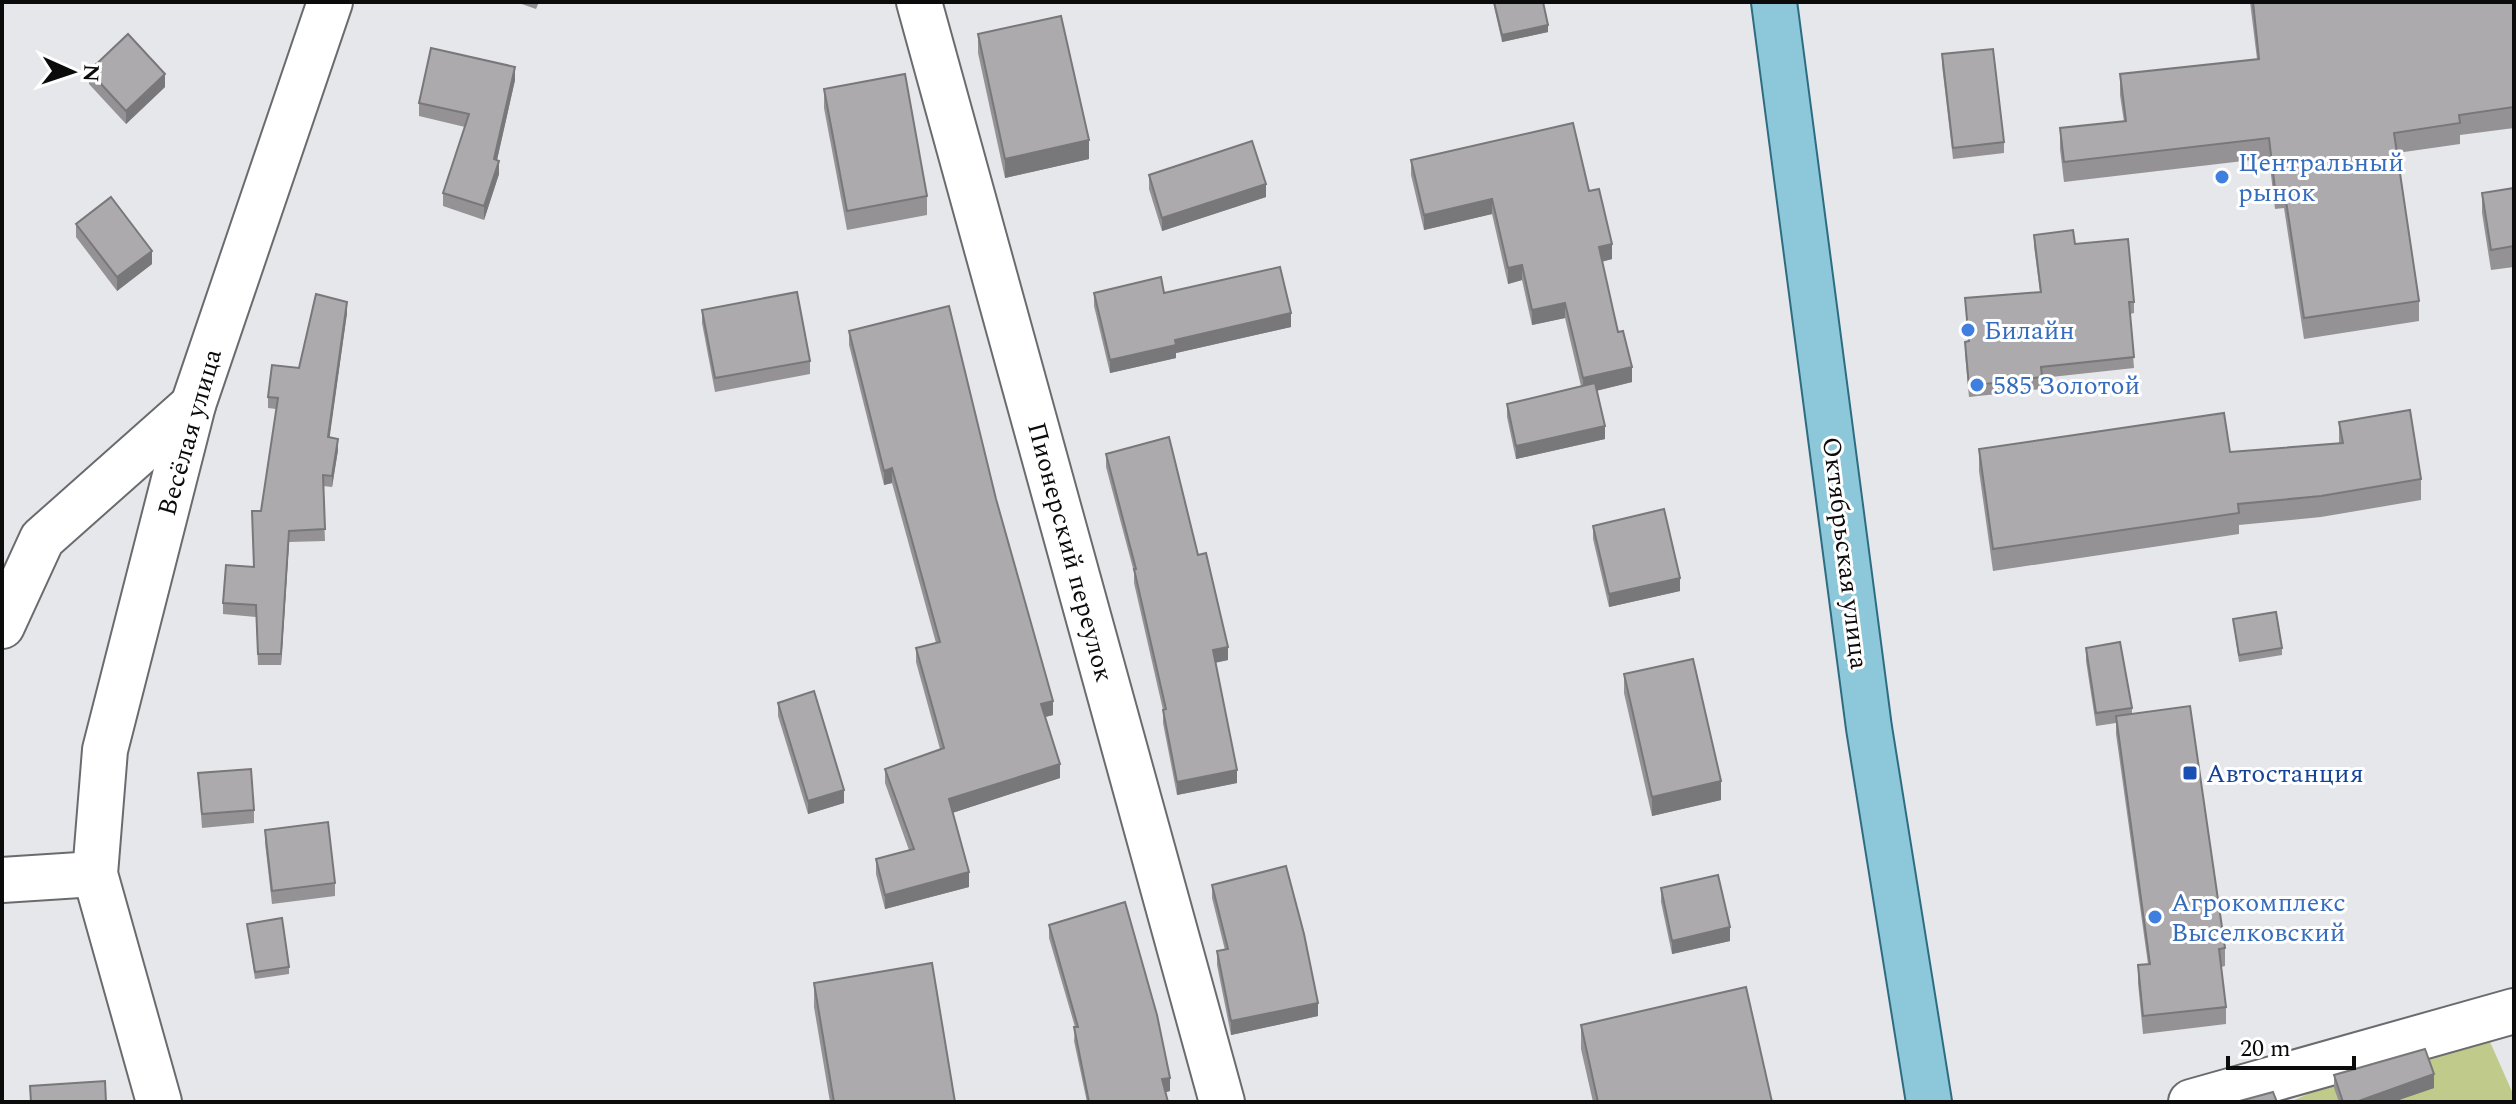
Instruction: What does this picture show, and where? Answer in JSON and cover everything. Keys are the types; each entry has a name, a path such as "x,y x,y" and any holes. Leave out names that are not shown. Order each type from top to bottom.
{"main road":[{"name":"Октябрьская улица","path":"1774,2 1869,728 1929,1102"}],"street":[{"name":"Весёлая улица","path":"159,1102 95,874 105,750 193,405 330,2"},
{"name":"Пионерский переулок","path":"919,2 1222,1102"},
{"path":"2,626 42,539 193,405"},
{"path":"2,880 95,874"},
{"path":"2191,1102 2512,1018"}],"green space":[{"path":"2479,1017 2514,1102 2290,1102"}],"building":[{"path":"1494,2 1543,2 1548,25 1502,35"},
{"path":"2253,2 2514,2 2514,107 2459,115 2460,123 2394,133 2419,301 2304,318 2284,188 2275,189 2269,138 2064,162 2060,128 2126,121 2120,74 2259,59"},
{"path":"1061,16 1089,140 1005,159 978,34"},
{"path":"128,34 165,74 126,111 89,71"},
{"path":"431,48 515,67 494,159 499,161 484,206 443,193 469,114 419,103"},
{"path":"1993,49 2004,142 1953,148 1942,54"},
{"path":"905,74 927,196 847,211 824,89"},
{"path":"1573,123 1589,191 1599,189 1612,244 1599,247 1618,332 1623,331 1632,367 1583,378 1565,303 1532,310 1522,265 1508,268 1492,199 1424,215 1411,160"},
{"path":"1252,141 1266,184 1162,218 1149,175"},
{"path":"2514,188 2514,246 2491,250 2482,193"},
{"path":"111,197 152,251 117,277 76,224"},
{"path":"2073,230 2075,244 2128,239 2134,302 2129,302 2134,357 2041,367 2042,377 1969,386 1965,298 2041,292 2034,235"},
{"path":"1280,267 1291,313 1175,340 1176,345 1110,360 1094,293 1161,277 1164,293"},
{"path":"797,292 810,361 715,378 702,310"},
{"path":"316,294 347,302 328,437 338,439 332,476 323,475 325,529 289,531 281,654 258,654 256,605 223,603 226,565 254,567 252,511 261,511 278,398 268,397 272,365 299,368"},
{"path":"949,306 996,499 1053,701 1041,704 1060,764 949,799 969,872 885,895 876,859 914,849 885,769 944,748 916,648 940,642 892,468 884,471 849,331"},
{"path":"1595,383 1605,426 1516,446 1507,404"},
{"path":"2410,410 2421,479 2321,496 2238,504 2239,513 1993,549 1979,449 2224,413 2230,452 2343,443 2339,422"},
{"path":"1169,437 1198,555 1206,553 1228,647 1213,650 1237,770 1177,782 1163,710 1166,709 1136,569 1106,454"},
{"path":"1664,509 1680,578 1609,594 1593,526"},
{"path":"2276,612 2282,648 2239,655 2233,619"},
{"path":"2120,642 2132,708 2096,713 2086,648"},
{"path":"1693,659 1721,781 1652,797 1624,674"},
{"path":"814,691 844,790 808,801 778,703"},
{"path":"2190,706 2225,948 2219,949 2226,1007 2143,1016 2138,965 2150,964 2116,716"},
{"path":"251,769 254,810 202,814 198,773"},
{"path":"328,822 335,883 272,891 265,830"},
{"path":"1286,866 1318,1003 1231,1021 1217,951 1228,949 1212,885"},
{"path":"1718,875 1730,927 1672,941 1661,888"},
{"path":"1125,902 1157,1015 1170,1078 1162,1079 1168,1102 1089,1102 1074,1027 1078,1027 1049,925"},
{"path":"282,918 289,967 255,972 247,924"},
{"path":"932,963 955,1102 834,1102 814,983"},
{"path":"1746,987 1772,1102 1598,1102 1581,1025"},
{"path":"2425,1049 2434,1074 2356,1102 2343,1102 2334,1075"},
{"path":"105,1081 106,1102 31,1102 30,1086"},
{"path":"2273,1092 2277,1102 2236,1102"}],"place":[{"name":"Центральный рынок","path":"2222,177"},
{"name":"Билайн","path":"1968,330"},
{"name":"585 Золотой","path":"1977,385"},
{"name":"Автостанция","path":"2190,773"},
{"name":"Агрокомплекс Выселковский","path":"2155,917"}]}
